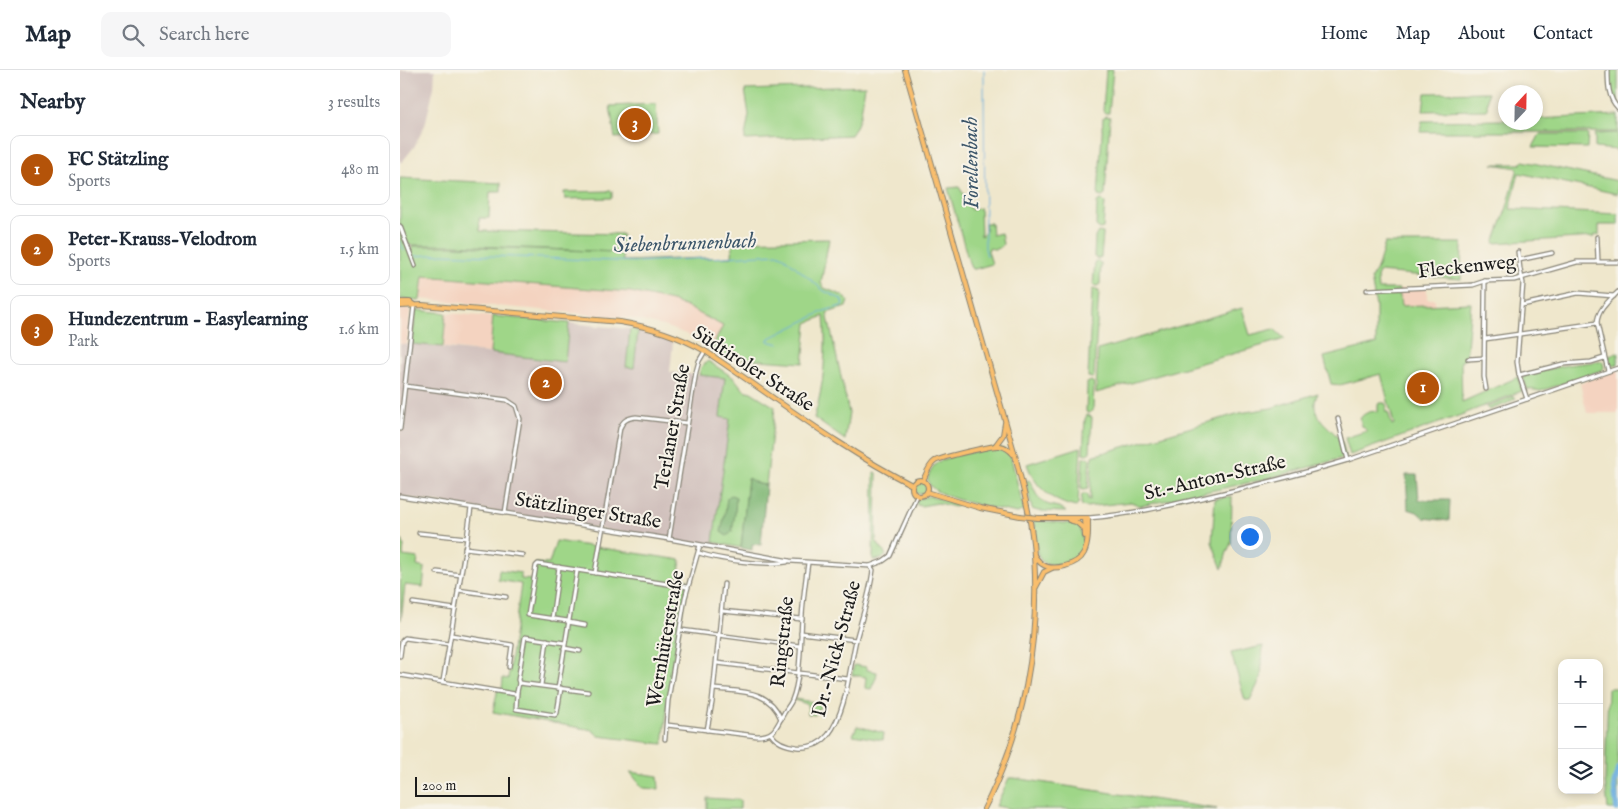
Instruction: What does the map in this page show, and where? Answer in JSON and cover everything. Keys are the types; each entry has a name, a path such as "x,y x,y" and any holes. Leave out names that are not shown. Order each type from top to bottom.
{"main road":[{"path":"905,70 1015,455 1025,495 1034,555 1036,589 1033,646 1027,683 1018,722 1004,765 984,809"},
{"name":"Südtiroler Straße","path":"400,302 410,302 414,305"},
{"name":"Südtiroler Straße","path":"400,306 414,305 629,324 667,334 688,342 705,352 842,445 912,485"},
{"path":"995,446 1003,435 1005,423"},
{"path":"923,481 929,468 935,461 995,446 1005,447 1015,455"},
{"path":"916,481 923,481 928,485 927,492 923,496 917,496 912,491 912,485 916,481"},
{"path":"927,492 964,504 1020,516 1086,518"},
{"path":"1064,518 1076,522 1084,529"},
{"path":"1034,555 1043,565 1053,567 1070,565 1080,560 1085,551 1086,518"},
{"path":"1086,518 1084,529 1086,544"},
{"path":"1036,589 1044,572 1053,567"}],"street":[{"path":"1608,70 1611,99 1618,108"},
{"path":"400,226 415,266"},
{"path":"1597,237 1598,261"},
{"path":"1518,252 1523,283 1518,362 1519,375 1527,399"},
{"path":"1519,260 1552,253"},
{"name":"Fleckenweg","path":"1368,290 1474,285 1485,281 1522,278 1570,263 1618,262"},
{"path":"1485,281 1484,358 1486,389"},
{"path":"1608,371 1597,323 1599,313 1618,292"},
{"path":"1522,305 1578,293 1614,296"},
{"path":"400,429 414,305"},
{"path":"1485,339 1597,323"},
{"name":"Terlaner Straße","path":"669,539 698,364 705,352"},
{"path":"1468,359 1484,358"},
{"path":"1519,375 1563,364 1591,362 1604,358"},
{"name":"St.-Anton-Straße","path":"1086,518 1120,515 1276,481 1348,460 1618,368"},
{"path":"405,386 507,400 516,406 520,419 505,513"},
{"path":"595,573 622,423 628,418 636,416 687,423"},
{"path":"1338,419 1348,460"},
{"name":"Stätzlinger Straße","path":"400,496 669,539 770,560"},
{"name":"Stätzlinger Straße","path":"699,553 721,558 870,566 883,561 893,551 917,496"},
{"path":"443,681 471,508"},
{"path":"419,533 467,538"},
{"name":"Wernhüterstraße","path":"665,739 672,678 687,587 700,545"},
{"path":"465,548 523,555"},
{"name":"Ringstraße","path":"771,734 777,728 792,700 798,673 808,563"},
{"path":"585,625 528,615 536,566 538,564 687,587"},
{"name":"Dr.-Nick-Straße","path":"771,734 778,741 791,746 811,746 820,742 828,735 838,718 848,679 872,576 870,566"},
{"path":"552,619 559,567"},
{"path":"565,643 525,636 518,680 516,709 555,715 557,713 564,648 565,643 568,622 577,571"},
{"path":"437,572 461,575"},
{"path":"707,730 714,689 724,584"},
{"path":"458,590 506,597"},
{"path":"414,604 455,609"},
{"path":"722,611 802,620"},
{"path":"681,630 800,646"},
{"path":"801,634 856,640"},
{"path":"451,635 512,645 509,667"},
{"path":"400,656 402,641 405,638 449,644"},
{"path":"541,685 547,640"},
{"path":"564,648 580,651"},
{"path":"717,663 848,679"},
{"path":"400,675 517,693"},
{"path":"519,682 588,692"},
{"path":"714,689 759,695 778,711 781,719"},
{"path":"778,711 785,712"},
{"path":"667,725 757,736 771,734"}],"shaded area":[{"path":"400,70 435,70 434,87 425,125 414,147 402,162 400,162"},
{"path":"422,276 631,292 672,301 723,326 711,349 686,334 630,318 420,299"},
{"path":"1427,288 1427,299 1435,299 1435,304 1401,306 1399,289"},
{"path":"400,308 408,308 410,311 407,345 400,344"},
{"path":"446,313 493,317 490,353 443,347"},
{"path":"569,323 630,329 626,367 634,368 638,331 673,342 670,372 725,378 720,416 731,418 712,547 400,496 400,344 565,362"},
{"path":"1618,370 1618,413 1587,413 1580,383"}],"green space":[{"path":"1106,70 1113,70 1109,113 1103,111"},
{"path":"1609,70 1618,70 1618,106 1611,94"},
{"path":"865,86 859,118 851,135 745,140 749,115 745,90"},
{"path":"1488,92 1487,110 1423,111 1425,93"},
{"path":"656,104 658,134 615,138 610,106"},
{"path":"1618,115 1618,132 1420,132 1422,121 1498,120 1498,130 1543,130 1543,119"},
{"path":"1106,116 1110,117 1105,195 1102,197 1098,196 1103,118"},
{"path":"1618,133 1618,150 1595,148 1595,134"},
{"path":"1540,134 1588,134 1587,148 1533,147"},
{"path":"1523,161 1618,181 1618,194 1519,173 1510,209 1618,214 1618,225 1599,225 1599,235 1595,235 1595,237 1494,243 1518,168 1492,164 1521,164"},
{"path":"400,178 501,183 501,192 490,192 489,218 479,218 480,231 622,234 622,252 619,253 622,253 623,261 732,257 733,241 829,239 821,283 824,288 844,296 848,301 846,307 827,313 849,413 845,440 814,418 824,367 824,316 807,323 803,363 728,358 711,349 723,326 672,301 631,292 423,276 420,300 400,299 400,235 403,235 412,256 412,246 616,252 453,245 408,245 400,226"},
{"path":"959,187 971,210 980,208 981,236 986,231 985,223 991,223 992,235 1001,233 1003,244 997,249 989,248 988,251 992,264 975,269 972,269 970,266 948,188"},
{"path":"612,191 612,198 565,199 564,192"},
{"path":"1102,200 1105,203 1103,228 1100,229 1096,226 1097,203"},
{"path":"1098,232 1103,233 1103,235 1101,257 1098,259 1094,257 1095,237"},
{"path":"1385,243 1462,243 1461,279 1379,272 1377,278 1378,289 1399,289 1401,306 1471,303 1466,359 1461,361 1462,402 1518,377 1522,391 1350,455 1345,438 1367,431 1362,426 1360,419 1368,412 1378,412 1379,403 1385,403 1387,407 1385,412 1388,412 1392,425 1394,424 1381,374 1340,385 1331,384 1324,357 1376,344 1376,307 1371,278 1377,269"},
{"path":"1095,261 1101,263 1100,284 1097,286 1093,285"},
{"path":"1093,289 1099,291 1093,378 1088,377"},
{"path":"1242,308 1250,335 1274,329 1285,339 1096,393 1098,350"},
{"path":"416,310 446,313 443,347 412,344"},
{"path":"493,316 569,323 565,362 490,353"},
{"path":"630,329 638,331 634,368 626,367"},
{"path":"1618,352 1618,365 1609,366 1606,358"},
{"path":"708,361 734,378 744,390 751,392 775,407 766,485 758,484 748,479 741,548 713,542 730,419 720,417 725,378 699,375 701,367"},
{"path":"1601,361 1604,368 1602,370 1541,391 1527,389 1523,377 1527,374 1567,365"},
{"path":"1091,381 1094,383 1093,409 1090,413 1087,413 1087,383"},
{"path":"1318,393 1315,401 1317,414 1341,441 1346,457 1270,478 1141,506 1131,502 1082,506 1082,494 1087,494 1090,500 1092,456 1240,413 1271,408"},
{"path":"1514,396 1516,398 1506,404 1489,410 1486,407"},
{"path":"1087,415 1092,417 1090,452 1087,454 1083,453 1085,419"},
{"path":"1081,447 1078,505 1076,507 1059,501 1046,492 1035,480 1027,464"},
{"path":"994,448 1003,449 1010,454 1024,510 1017,513 970,503 945,495 935,490 929,484 929,474 938,462 957,455"},
{"path":"1088,457 1090,459 1088,489 1083,490 1081,488 1083,458"},
{"path":"874,472 877,473 876,541 886,555 882,559 873,560"},
{"path":"1406,475 1417,475 1419,500 1450,500 1449,521 1424,518 1417,512 1408,509"},
{"path":"748,478 758,484 766,485 761,545 752,544 752,550 741,548"},
{"path":"1029,480 1041,500 1066,512 1032,509 1026,481"},
{"path":"920,482 926,488 920,494 914,488"},
{"path":"731,495 736,497 735,513 732,532 727,536 721,532 727,498"},
{"path":"930,496 958,505 955,507 938,503 917,505 918,499"},
{"path":"1232,496 1231,543 1222,569 1212,542 1215,499"},
{"path":"1033,520 1075,524 1080,528 1081,551 1074,558 1062,563 1049,564 1044,562 1038,555"},
{"path":"400,541 403,541 404,545 403,556 418,558 417,566 425,568 423,587 405,585 401,620"},
{"path":"556,541 681,560 678,579 688,580 671,675 663,744 599,736 592,730 493,712 498,688 502,689 503,678 508,679 521,584 498,580 499,570 521,573 521,579 533,580 536,563 549,564"},
{"path":"1263,646 1261,678 1250,700 1245,700 1231,653"},
{"path":"854,665 867,667 867,670 877,672 871,689 865,688 866,677 852,675"},
{"path":"1608,688 1618,688 1618,809 1608,809 1605,781"},
{"path":"794,699 822,703 815,715 808,714 807,704"},
{"path":"857,726 884,733 883,740 853,735"},
{"path":"630,772 658,776 659,789 643,788"},
{"path":"1009,778 1217,809 1013,809 996,806"},
{"path":"707,798 740,800 740,809 707,809"}],"waterway":[{"name":"Forellenbach","path":"984,70 985,248 987,256"},
{"name":"Siebenbrunnenbach","path":"400,242 404,250"},
{"name":"Siebenbrunnenbach","path":"415,256 443,254 637,262 778,254 824,291 841,299 843,304 824,311 768,339 768,341 779,344"},
{"path":"1617,809 1614,785 1618,769"}],"place":[{"name":"Hundezentrum - Easylearning","path":"635,124"},
{"name":"Peter-Krauss-Velodrom","path":"546,383"},
{"name":"FC Stätzling","path":"1423,388"}]}
